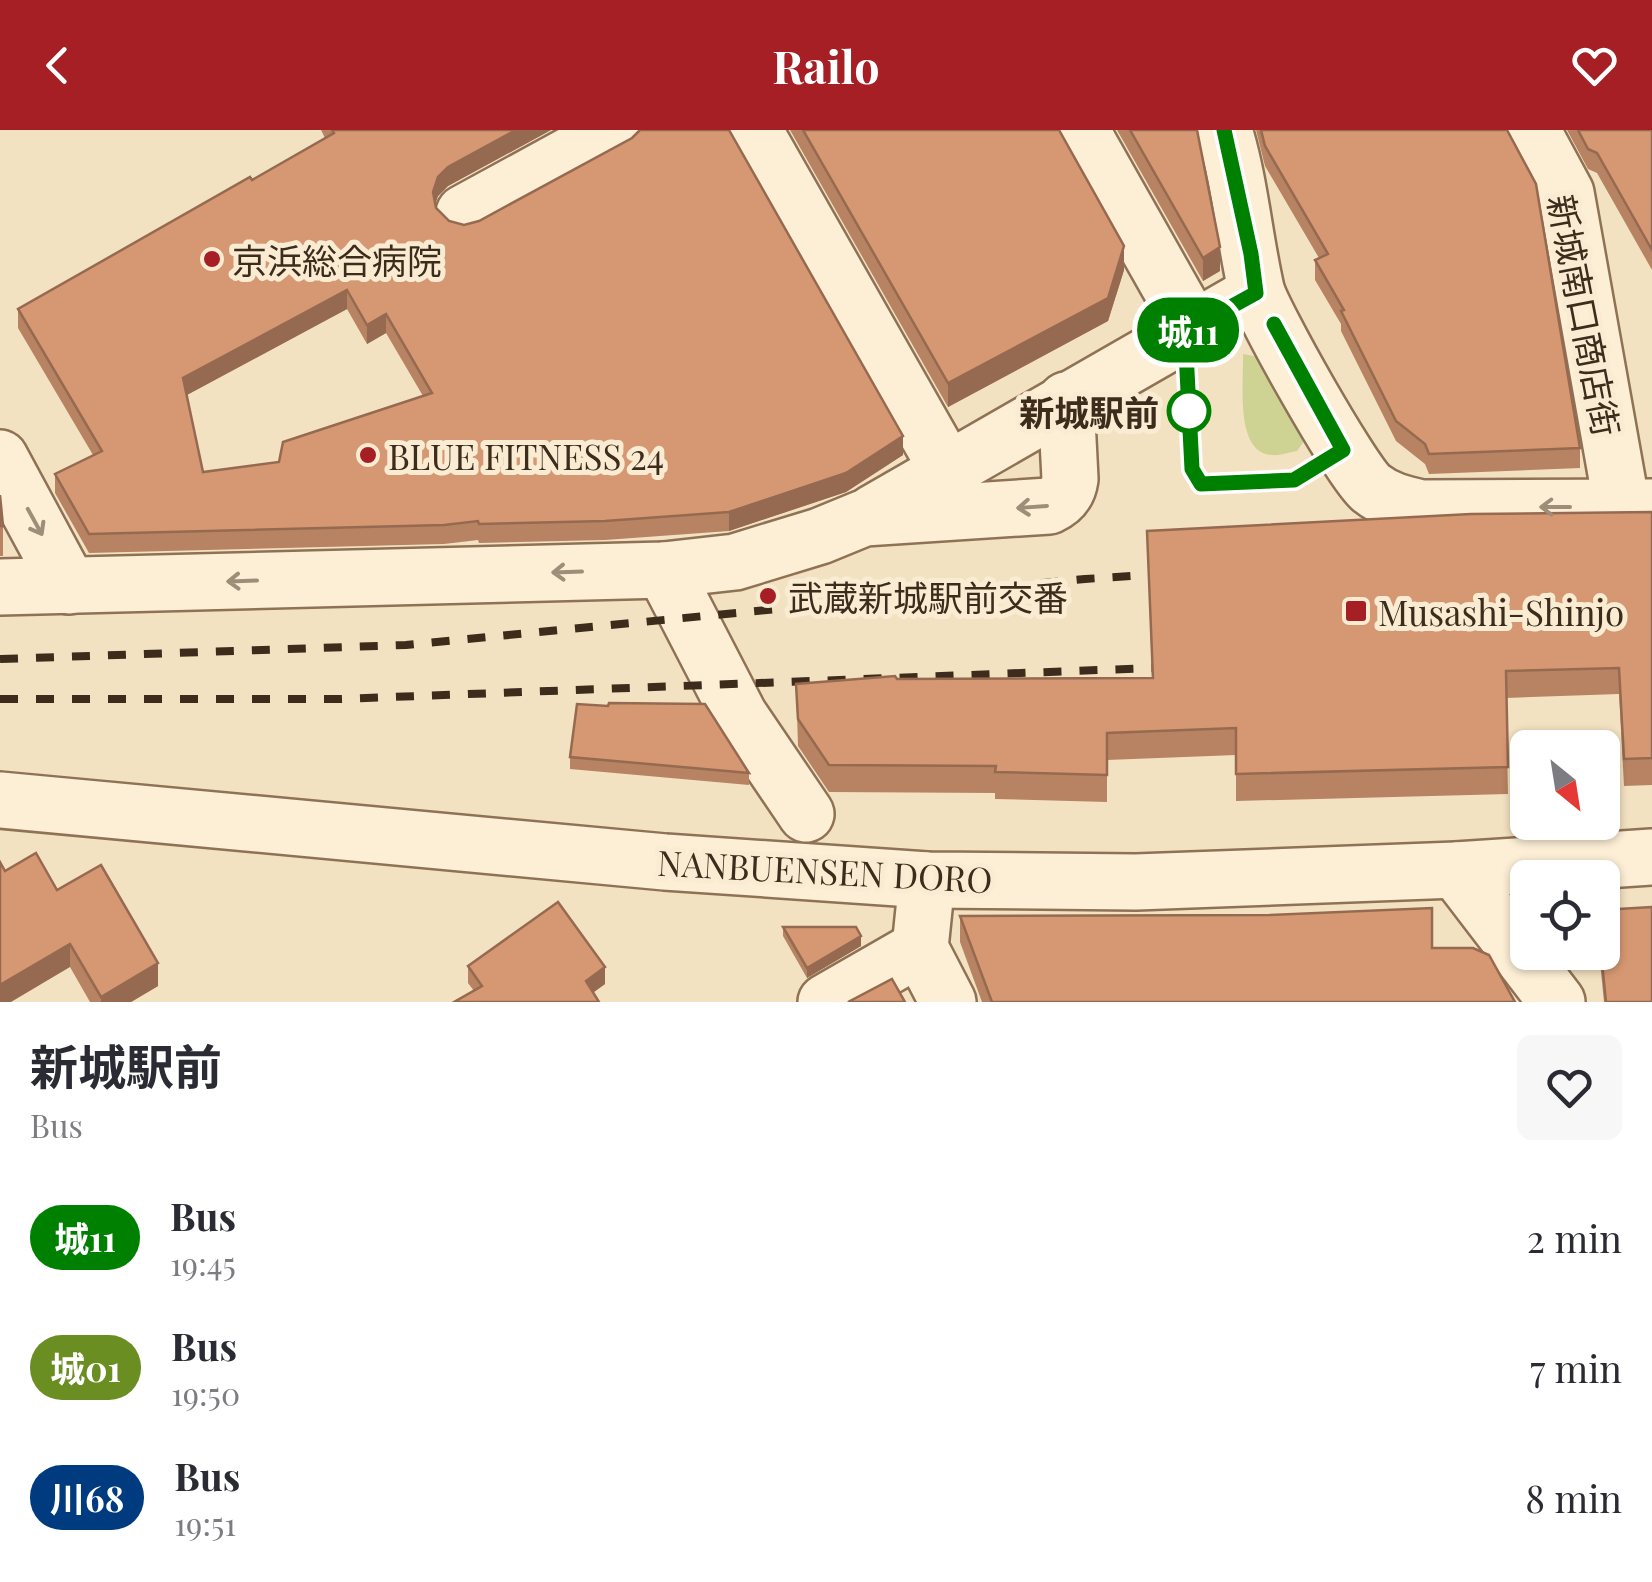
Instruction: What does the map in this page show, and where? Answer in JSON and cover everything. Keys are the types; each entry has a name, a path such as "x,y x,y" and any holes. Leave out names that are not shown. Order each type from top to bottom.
{"street":[{"path":"754,130 947,468"},
{"path":"1080,130 1193,328"},
{"name":"新城南口商店街","path":"1256,293 1343,450 1368,487 1388,499 1420,508 1637,507 1566,193 1532,130"},
{"path":"0,587 664,570 736,562 820,536 864,518 1256,293 1226,131"},
{"path":"464,213 602,133"},
{"path":"864,518 1049,506 1058,502 1067,492 1070,479 1066,400"},
{"path":"0,458 69,586"},
{"path":"664,570 739,715 806,814"},
{"name":"NANBUENSEN DORO","path":"0,800 665,862 928,880 1136,882 1456,870 1652,857"},
{"path":"1456,870 1557,1002"},
{"path":"928,880 920,948 948,1002"},
{"path":"826,1002 920,948"}],"green space":[{"path":"1243,354 1265,358 1307,437 1297,451 1272,455 1260,451 1252,442 1244,414"}],"building":[{"path":"332,130 516,130 448,167 438,177 433,192 436,208 449,221 464,225 479,221 632,138 640,130 729,130 903,436 846,473 729,512 605,521 478,521 89,534 55,474 102,451 18,309 334,133","holes":["347,290 367,325 386,314 432,393 283,442 279,462 203,472 183,378"]},
{"path":"803,130 1059,130 1124,246 1108,298 948,383"},
{"path":"1130,130 1197,130 1220,247 1203,258"},
{"path":"1261,130 1507,130 1536,184 1580,448 1429,454 1425,444 1396,421 1341,311 1344,310 1315,260 1328,254 1265,146"},
{"path":"1578,130 1652,130 1652,250 1597,153 1588,149"},
{"path":"1652,512 1652,758 1624,759 1619,668 1506,671 1508,767 1236,774 1236,728 1107,733 1107,775 995,772 996,766 829,765 798,719 796,684 895,676 1153,678 1147,531 1471,514"},
{"path":"577,704 705,704 749,773 570,757"},
{"path":"36,853 57,890 101,865 158,963 101,997 70,944 0,985 0,862 5,871"},
{"path":"558,902 605,967 586,981 599,1002 454,1002 482,986 468,966"},
{"path":"1652,907 1652,1002 1606,1002 1603,970 1620,970 1620,909"},
{"path":"1432,908 1432,948 1473,948 1489,955 1515,1002 992,1002 960,916 1269,915"},
{"path":"783,927 856,927 861,936 807,968"},
{"path":"892,979 905,1002 848,1002"}],"railway":[{"path":"0,659 406,645 1177,573"},
{"path":"0,699 340,699 1178,667"}],"bus line":[{"name":"城11","path":"1224,130 1256,293 1185,332 1192,469 1201,484 1294,480 1343,450 1274,324"}],"place":[{"name":"京浜総合病院","path":"212,259"},
{"name":"新城駅前","path":"1189,411"},
{"name":"BLUE FITNESS 24","path":"368,455"},
{"name":"武蔵新城駅前交番","path":"768,596"},
{"name":"Musashi-Shinjo","path":"1356,611"}]}
